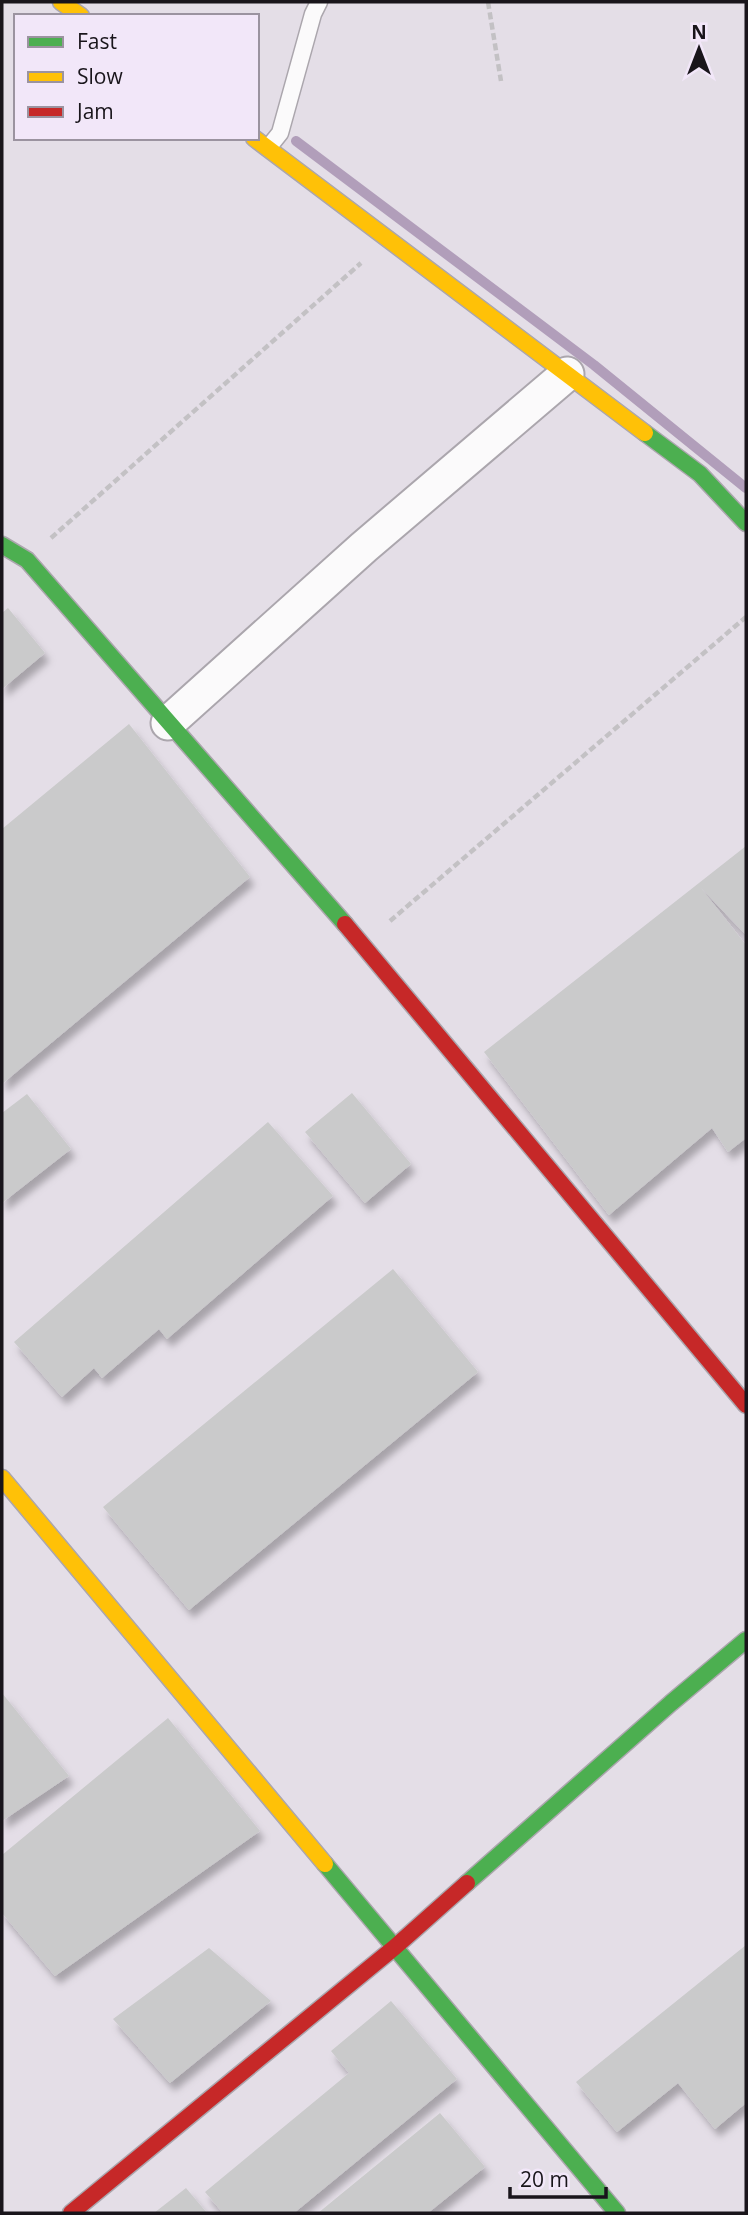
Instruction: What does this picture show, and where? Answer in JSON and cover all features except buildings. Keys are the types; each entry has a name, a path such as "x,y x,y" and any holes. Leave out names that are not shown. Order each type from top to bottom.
{"street":[{"path":"61,2 78,14"},
{"path":"257,140 700,474 746,523"},
{"path":"168,723 364,547 567,374"},
{"path":"2,545 27,560 363,944 746,1405"},
{"path":"2,1478 617,2213"},
{"path":"71,2213 395,1947 746,1640"}],"lane":[{"path":"268,148 279,133 313,14 319,2"}],"path":[{"path":"488,2 501,81"},
{"path":"27,560 388,239"},
{"path":"363,944 746,617"}],"waterway":[{"path":"296,141 594,365 746,488"}],"traffic: fast":[{"path":"645,433 700,474 746,523"},
{"path":"2,545 27,560 345,924"},
{"path":"467,1883 746,1640"},
{"path":"325,1864 617,2213"}],"traffic: slow":[{"path":"61,2 78,14"},
{"path":"257,140 645,433"},
{"path":"2,1478 325,1864"}],"traffic: jam":[{"path":"345,924 746,1405"},
{"path":"71,2213 395,1947 467,1883"}]}
